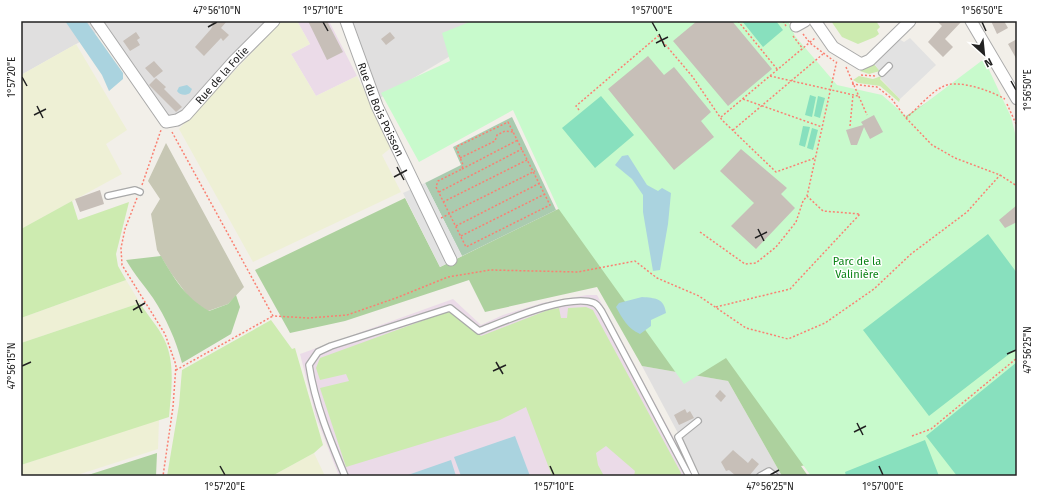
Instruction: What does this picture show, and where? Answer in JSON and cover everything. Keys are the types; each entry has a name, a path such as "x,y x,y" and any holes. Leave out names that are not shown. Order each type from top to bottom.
{"street":[{"path":"96,21 166,122"},
{"name":"Rue de la Folie","path":"166,122 177,120 186,115 234,61 274,21"},
{"name":"Rue du Bois Poisson","path":"346,21 377,106 451,260"},
{"path":"816,21 822,32 839,51 861,64 870,60 910,21"},
{"path":"971,21 1017,99"}],"lane":[{"path":"882,73 889,66"},
{"path":"108,196 135,190 140,192"},
{"path":"344,476 312,383 309,365 318,352 331,346 450,308 479,331 544,307 588,302 596,304 602,312 689,476"},
{"path":"696,476 678,437 698,420"},
{"path":"760,476 769,471 775,476"}],"path":[{"path":"738,21 778,69"},
{"path":"720,117 822,32"},
{"path":"579,110 576,106 658,36 692,76 720,117 776,172 815,158"},
{"path":"700,232 745,264 756,263 776,247 796,222 803,201 807,196 839,51"},
{"path":"733,130 823,54"},
{"path":"846,67 852,84 867,115"},
{"path":"770,76 858,96"},
{"path":"852,84 877,87 890,98 906,118 932,145 955,158 1000,175 1017,186"},
{"path":"906,118 942,86 957,84 988,91 1005,98 1017,126"},
{"path":"850,126 853,95"},
{"path":"742,99 822,127"},
{"path":"163,476 173,407 176,370 170,346 165,334 122,265 121,248 125,229 140,192 161,130 166,122 273,316"},
{"path":"462,169 463,165 456,148 508,122 518,140 528,159 550,205 466,247 436,187 438,181 462,169 518,140"},
{"path":"460,158 494,141 497,135 505,131 514,133"},
{"path":"439,192 522,148"},
{"path":"443,202 528,159"},
{"path":"432,222 534,171"},
{"path":"176,370 273,316 309,318 347,314 396,298 448,277 490,270 578,272 634,261 657,278 699,296 746,328 788,339 825,323 874,289 911,254 967,212 1000,175"},
{"path":"456,226 540,183"},
{"path":"460,236 545,194"},
{"path":"716,307 790,289 860,214 823,211 807,196"},
{"path":"912,436 932,429 1017,358"}],"shaded area":[{"path":"21,21 281,21 186,111 177,117 167,115 103,29 21,75"},
{"path":"282,21 297,21 310,44 291,54 316,96 357,76 392,147 382,155 401,192 253,262 179,129"},
{"path":"297,21 329,21 357,76 316,96 291,54 310,44"},
{"path":"347,21 509,21 375,101"},
{"path":"910,38 936,65 900,99 880,78 883,75 874,64 899,39 904,42"},
{"path":"76,44 127,130 106,144 122,174 21,229 21,75"},
{"path":"166,143 244,287 228,304 208,311 191,300 171,273 157,250 151,214 160,199 148,181"},
{"path":"425,183 462,256 440,267 403,193"},
{"path":"126,280 140,303 21,343 21,318"},
{"path":"587,295 597,295 694,476 339,476 316,417 300,354 453,299 481,325 503,315 542,303"},
{"path":"642,366 728,381 782,476 701,476"},
{"path":"159,419 158,449 74,476 21,476 21,465"},
{"path":"314,453 325,476 272,476"}],"green space":[{"name":"Parc de la Valinière","path":"472,21 788,21 795,36 837,85 882,95 907,117 984,59 1011,117 1017,141 1017,476 811,476 726,358 684,384 558,208 513,110 419,162 381,93 450,61 442,33"},
{"path":"742,21 776,21 783,30 763,47"},
{"path":"831,21 876,21 880,27 877,30 879,34 858,44 842,37"},
{"path":"870,64 874,64 880,71 869,74 860,71"},
{"path":"983,66 859,455 801,466 808,476 782,476 728,381 642,366 597,287 485,312 469,280 345,321 290,333 255,270 405,198 440,267 556,210 632,183 843,157"},
{"path":"884,75 880,79 900,99 899,102 880,86 858,83 853,80 859,76 873,79"},
{"path":"810,95 816,97 812,117 805,115"},
{"path":"601,96 634,135 595,168 562,128"},
{"path":"818,96 825,98 820,118 814,116"},
{"path":"512,117 556,210 462,256 425,183 461,165 453,147"},
{"path":"803,126 810,127 805,147 799,145"},
{"path":"812,128 818,130 813,150 807,148"},
{"path":"72,201 78,220 129,202 116,254 118,266 126,280 21,318 21,229"},
{"path":"988,234 1017,273 1017,348 929,416 863,330"},
{"path":"161,256 181,287 201,306 209,311 228,304 236,295 240,307 231,334 182,363 174,338 162,313 126,260"},
{"path":"140,303 159,330 168,348 172,378 169,417 21,465 21,343"},
{"path":"586,307 593,310 681,473 680,476 634,476 635,471 606,446 596,453 598,465 604,476 552,476 526,407 500,420 346,467 320,388 349,381 346,374 320,380 316,368 320,358 449,311 481,336 548,310 559,308 561,318 567,318 568,308"},
{"path":"271,320 292,349 295,348 323,445 314,453 272,476 167,476 179,405 182,370"},
{"path":"1017,362 1017,476 957,476 926,436"},
{"path":"925,440 939,476 846,476 845,472"},
{"path":"157,453 156,476 85,476"}],"water":[{"path":"65,21 86,21 123,73 123,79 109,91 102,75"},
{"path":"187,85 192,89 187,95 183,95 177,91 179,87"},
{"path":"628,155 647,185 658,191 662,188 671,193 668,224 660,270 653,271 643,212 643,195 632,179 615,165 622,156"},
{"path":"642,297 655,299 661,302 666,313 651,320 651,326 640,334 629,326 616,307 619,303"},
{"path":"515,436 530,476 461,476 454,457"},
{"path":"451,460 456,476 405,476"}],"building":[{"path":"209,21 227,21 221,28 229,35 223,41 221,38 204,56 195,47 211,29 213,25"},
{"path":"308,21 327,21 343,52 327,60"},
{"path":"697,21 732,21 772,69 728,106 673,41"},
{"path":"937,21 962,21 945,39 953,47 943,57 928,42 942,26"},
{"path":"991,21 1004,21 1008,28 997,34"},
{"path":"136,32 140,38 137,40 140,45 130,51 123,41"},
{"path":"390,32 395,38 386,45 381,39"},
{"path":"1017,39 1017,60 1008,44"},
{"path":"648,56 664,75 674,67 711,112 701,121 714,137 674,170 608,89"},
{"path":"154,61 163,71 154,78 145,68"},
{"path":"156,78 166,87 164,89 182,107 176,112 149,85"},
{"path":"874,115 883,132 870,139 864,127 857,145 851,145 846,130 863,125 861,122"},
{"path":"741,149 787,188 781,194 795,208 756,249 731,226 754,203 720,171"},
{"path":"100,190 104,204 80,212 75,199"},
{"path":"1017,205 1017,222 1005,228 999,220"},
{"path":"720,390 726,396 721,402 715,396"},
{"path":"685,409 687,413 690,411 694,418 679,425 674,415"},
{"path":"733,450 748,463 752,458 759,464 749,476 736,476 729,470 726,471 721,462"}]}
